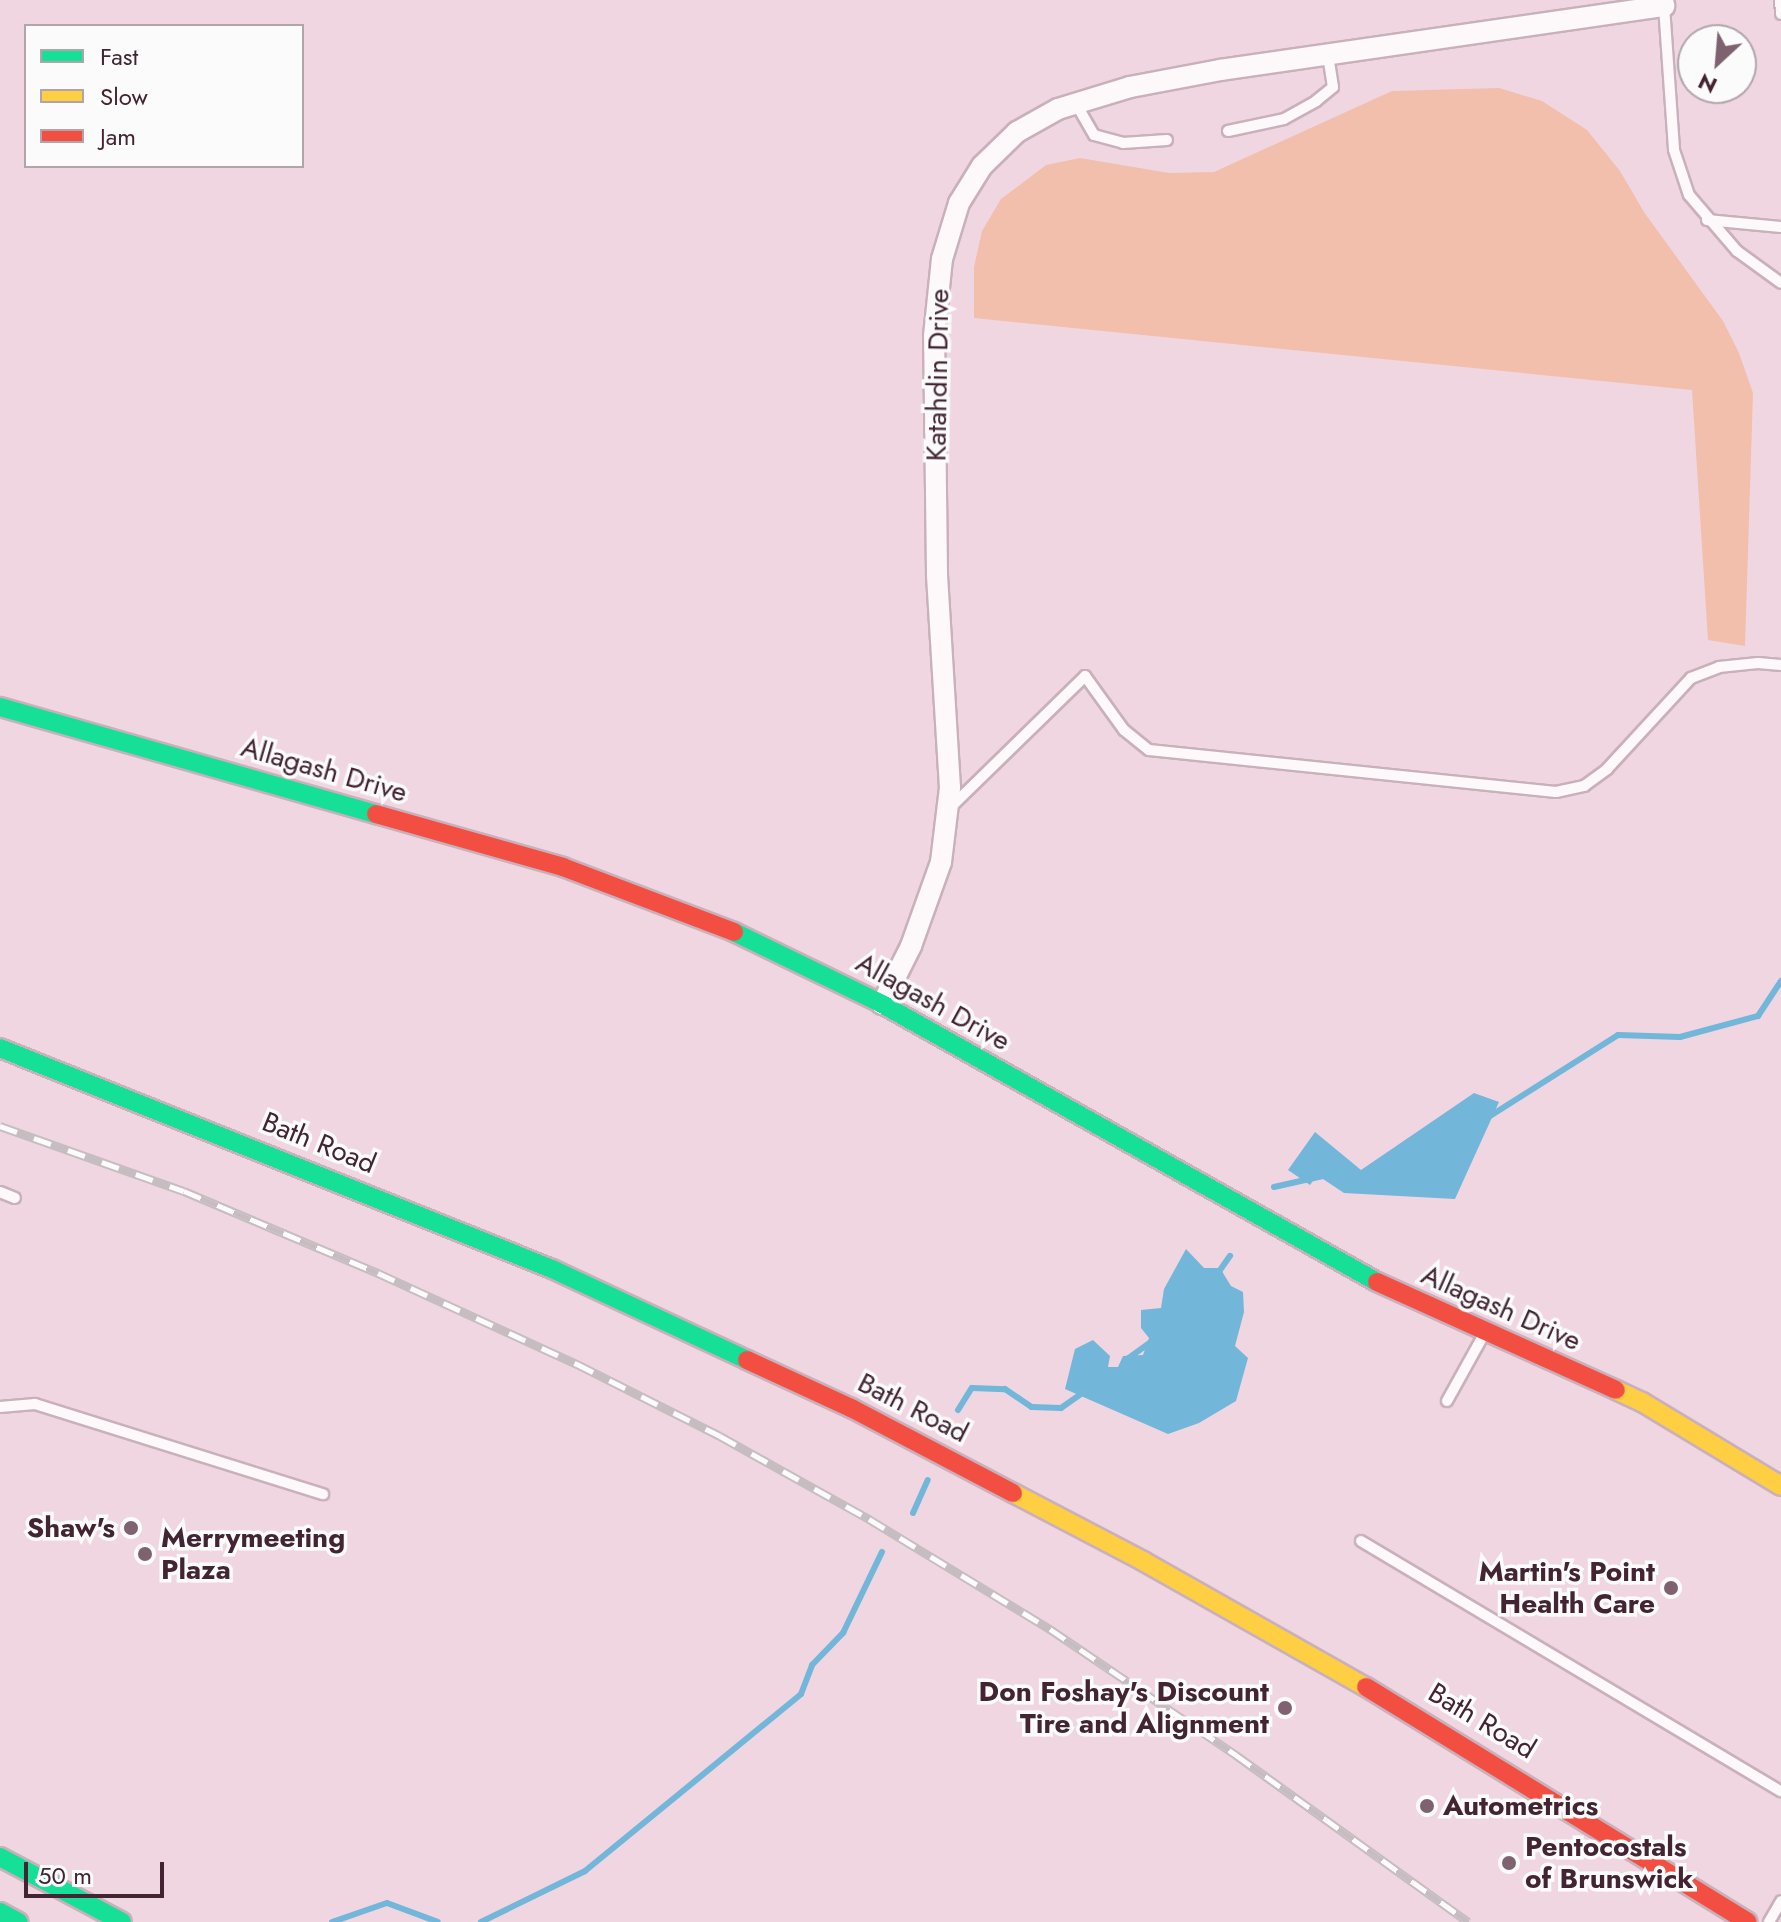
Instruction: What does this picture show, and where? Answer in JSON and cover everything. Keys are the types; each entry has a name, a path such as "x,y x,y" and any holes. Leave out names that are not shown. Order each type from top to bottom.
{"main road":[{"name":"Allagash Drive","path":"0,707 563,867 729,929 882,1004 1392,1290 1642,1402 1781,1486"},
{"name":"Bath Road","path":"0,1048 552,1269 851,1408 1143,1561 1430,1723 1748,1922"},
{"path":"0,1857 122,1922"},
{"path":"0,1912 19,1922"}],"street":[{"name":"Katahdin Drive","path":"882,1004 911,946 941,862 950,788 937,573 934,336 942,259 959,203 982,166 1017,132 1075,102 1130,87 1220,70 1664,3"}],"lane":[{"path":"1780,0 1781,14"},
{"path":"1664,3 1674,150 1689,195 1707,220 1737,251 1781,283"},
{"path":"1228,131 1284,119 1316,101 1333,87 1328,54"},
{"path":"1075,102 1094,135 1123,143 1167,140"},
{"path":"1707,220 1781,227"},
{"path":"947,810 1085,676 1124,730 1149,750 1556,792 1584,786 1607,769 1691,678 1719,667 1758,663 1781,665"},
{"path":"0,1192 15,1198"},
{"path":"1447,1401 1486,1332"},
{"path":"0,1407 35,1404 323,1494"},
{"path":"1361,1541 1781,1791"},
{"path":"1769,1922 1781,1901"}],"shaded area":[{"path":"1499,88 1542,101 1587,130 1620,171 1644,212 1723,321 1739,353 1753,393 1745,646 1708,640 1692,390 974,318 974,267 982,231 1001,199 1046,165 1080,158 1169,173 1214,172 1392,91"}],"water":[{"path":"1474,1093 1499,1102 1455,1199 1344,1193 1317,1175 1310,1185 1288,1170 1315,1132 1361,1170"},
{"path":"1186,1249 1204,1268 1220,1268 1231,1286 1243,1292 1244,1312 1235,1346 1248,1358 1236,1401 1199,1423 1168,1434 1065,1389 1075,1349 1093,1340 1110,1356 1108,1367 1118,1367 1123,1356 1143,1355 1149,1338 1141,1328 1141,1310 1161,1308 1164,1289"}],"waterway":[{"path":"1490,1116 1618,1035 1680,1037 1758,1016 1781,981"},
{"path":"1274,1187 1323,1176"},
{"path":"1218,1273 1230,1256"},
{"path":"1126,1360 1152,1341"},
{"path":"958,1410 972,1388 1005,1389 1032,1407 1061,1408 1085,1391"},
{"path":"913,1513 928,1480"},
{"path":"481,1922 585,1871 801,1694 812,1665 843,1633 882,1552"},
{"path":"332,1922 387,1903 438,1922"}],"railway":[{"path":"0,1126 184,1191 378,1273 577,1364 720,1436 869,1519 1050,1629 1236,1755 1468,1922"}],"traffic: fast":[{"path":"0,707 376,814"},
{"path":"734,932 882,1004 1377,1282"},
{"path":"0,1048 552,1269 747,1360"},
{"path":"0,1857 122,1922"},
{"path":"0,1912 19,1922"}],"traffic: slow":[{"path":"1616,1390 1642,1402 1781,1486"},
{"path":"1013,1493 1143,1561 1366,1687"}],"traffic: jam":[{"path":"376,814 563,867 734,932"},
{"path":"1377,1282 1616,1390"},
{"path":"747,1360 851,1408 1013,1493"},
{"path":"1366,1687 1748,1922"}],"place":[{"name":"Shaw's","path":"131,1528"},
{"name":"Merrymeeting Plaza","path":"145,1554"},
{"name":"Martin's Point Health Care","path":"1671,1588"},
{"name":"Don Foshay's Discount Tire and Alignment","path":"1285,1708"},
{"name":"Autometrics","path":"1427,1806"},
{"name":"Pentocostals of Brunswick","path":"1509,1863"}]}
